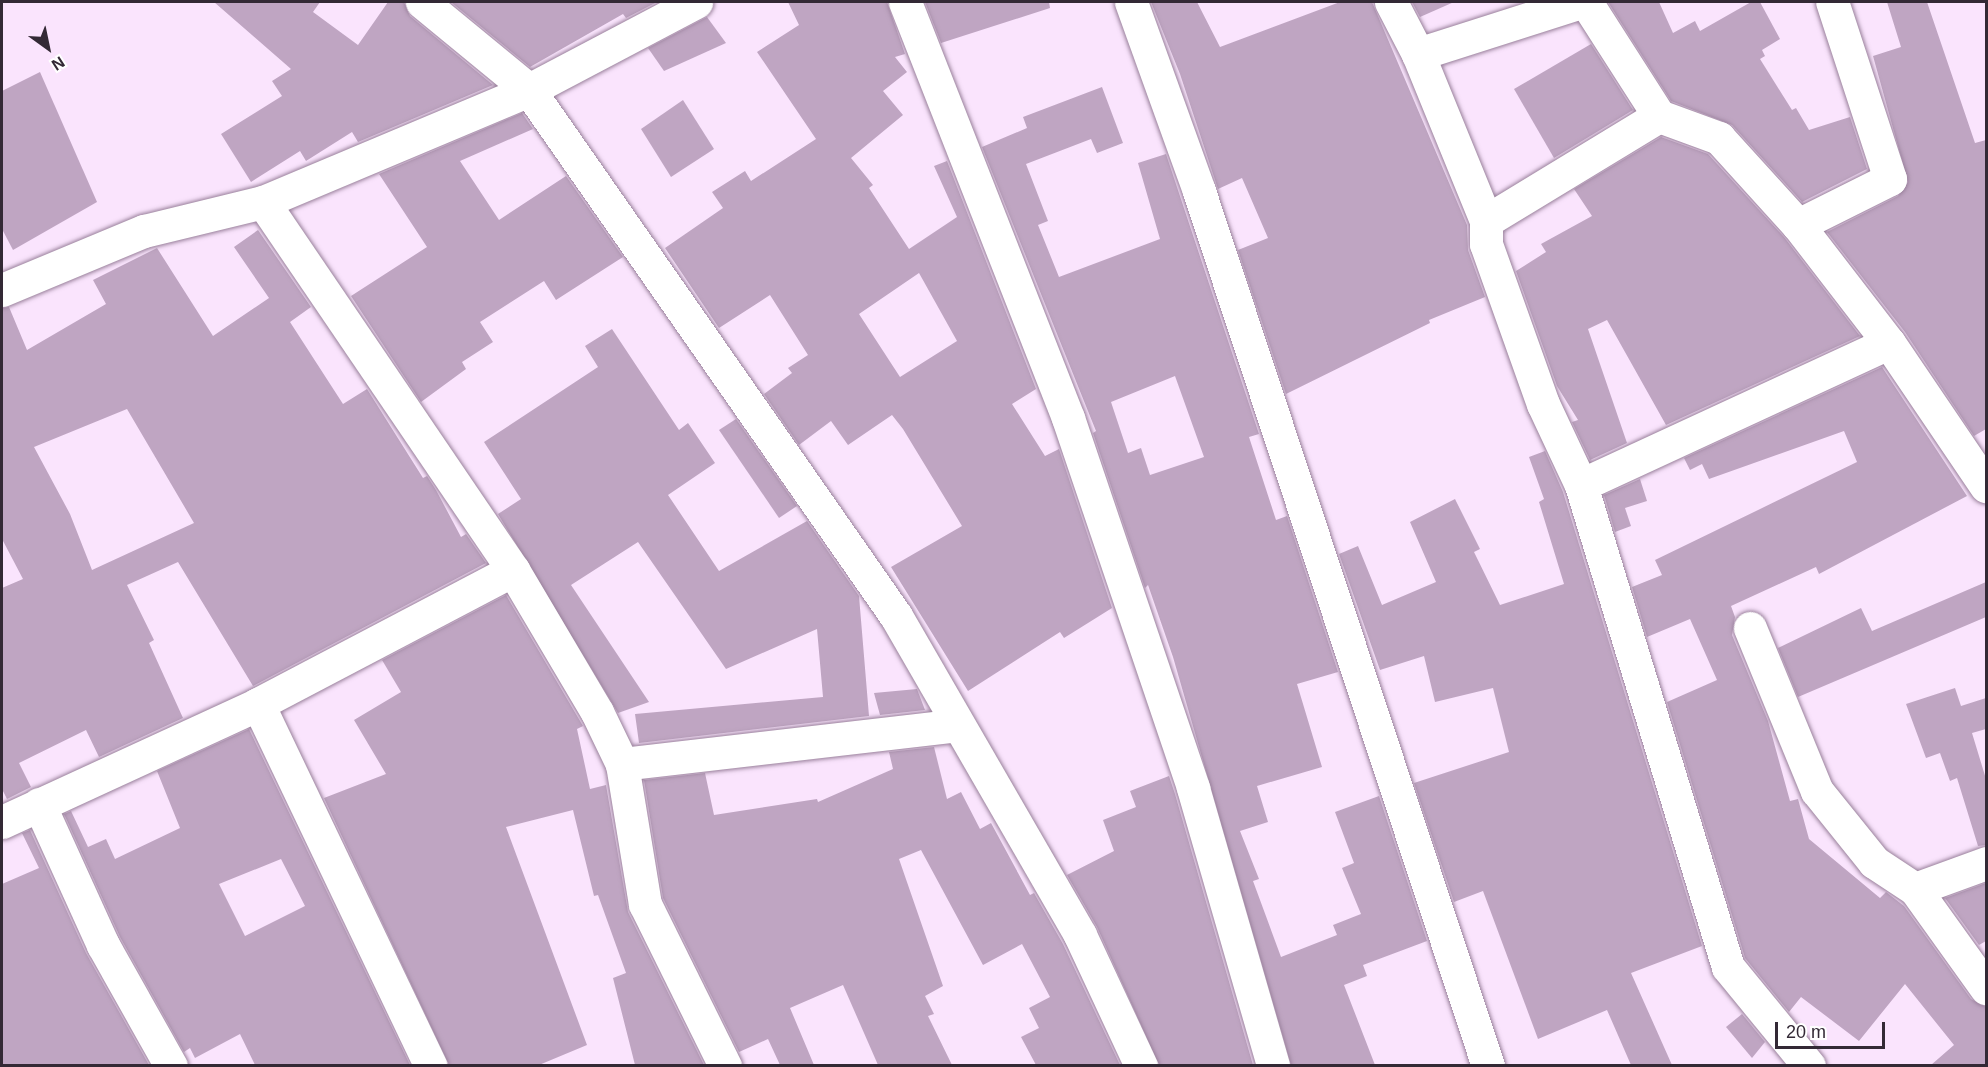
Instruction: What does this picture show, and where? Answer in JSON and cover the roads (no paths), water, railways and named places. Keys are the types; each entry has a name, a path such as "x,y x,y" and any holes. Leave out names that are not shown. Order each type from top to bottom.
{"street":[{"path":"422,2 529,90 896,616 1080,935 1141,1065"},
{"path":"2,290 144,231 263,202 529,90 696,2"},
{"path":"905,2 1068,418 1193,788 1272,1065"},
{"path":"1131,2 1198,191 1488,1065"},
{"path":"1391,2 1418,54 1486,221 1486,244 1542,404 1581,485 1728,967 1809,1065"},
{"path":"1418,54 1581,2"},
{"path":"1586,2 1659,116 1719,138 1798,225 1889,343 1986,486"},
{"path":"1798,225 1890,179 1832,2"},
{"path":"1486,221 1659,116"},
{"path":"263,202 513,570 597,712 621,764 645,904 725,1065"},
{"path":"1581,485 1889,343"},
{"path":"2,822 258,704 513,570"},
{"path":"1750,628 1817,791 1874,862 1915,889 1986,988"},
{"path":"258,704 431,1065"},
{"path":"621,764 957,725"},
{"path":"39,804 103,945 171,1065"},
{"path":"1915,889 1986,863"}]}
